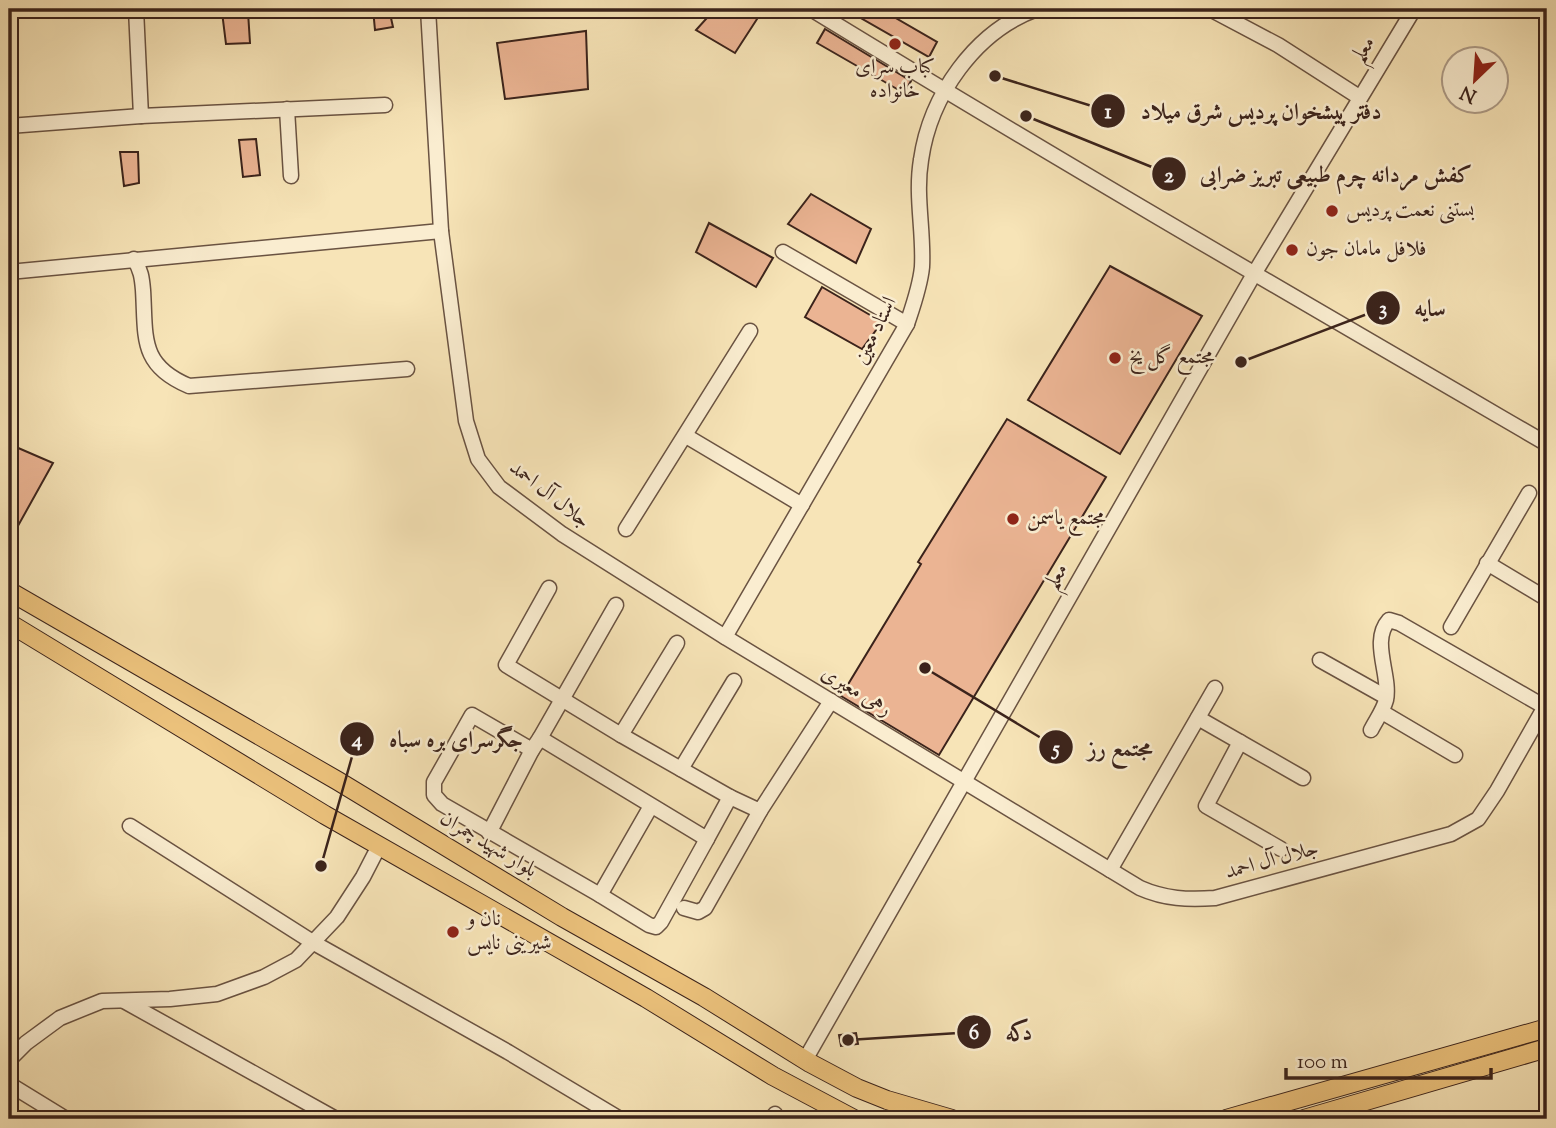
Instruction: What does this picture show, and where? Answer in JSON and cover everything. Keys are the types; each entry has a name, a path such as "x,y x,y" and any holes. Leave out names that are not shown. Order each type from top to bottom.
{"main road":[{"name":"بلوار شهید چمران","path":"9,591 338,781 562,917 704,997 805,1060 887,1101 952,1119"},
{"path":"9,623 379,846 853,1119"},
{"path":"1226,1119 1547,1028"},
{"path":"1304,1119 1547,1048"},
{"path":"793,1086 805,1060"}],"street":[{"path":"136,9 141,116"},
{"name":"جلال آل احمد","path":"428,9 441,231 466,421 478,459 499,487 562,534 725,637"},
{"path":"811,9 944,91 1547,444"},
{"name":"استاد معین","path":"725,637 907,324 922,268 919,211 921,159 931,122 944,91 979,46 1002,26 1037,9"},
{"path":"1210,9 1278,46 1359,97"},
{"name":"معلم","path":"805,1060 1254,274 1414,9"},
{"path":"9,126 141,116 385,105"},
{"path":"286,109 291,176"},
{"path":"9,272 53,270 134,259 441,231"},
{"path":"783,252 907,324"},
{"path":"134,259 141,270 146,341 154,362 164,374 189,386 407,369"},
{"path":"626,529 750,331"},
{"path":"685,436 802,505"},
{"path":"1451,627 1529,493"},
{"path":"1487,564 1547,599"},
{"path":"549,588 506,665 621,735 730,797 760,811"},
{"path":"489,833 615,605"},
{"path":"1371,730 1384,705 1381,643 1385,622 1389,620 1399,623 1546,705"},
{"name":"رهی معیری","path":"725,637 965,782"},
{"path":"621,735 677,643"},
{"path":"1320,660 1455,755"},
{"path":"681,768 734,681"},
{"path":"1110,870 1215,688"},
{"path":"684,908 698,912 705,908 760,811 831,701"},
{"name":"جلال آل احمد","path":"965,782 1159,897 1186,900 1215,898 1451,834 1478,819 1546,705"},
{"path":"707,839 536,744 472,715 434,782 434,795 442,804 656,927 661,922 707,839 730,797"},
{"path":"1198,718 1303,778"},
{"path":"1240,742 1206,806 1281,849"},
{"path":"600,895 651,806"},
{"path":"130,826 314,943 508,1052 620,1119"},
{"path":"9,1060 26,1043 60,1018 102,1002 217,994 264,977 296,960 337,917 379,846"},
{"path":"123,1000 336,1119"},
{"path":"9,1084 66,1119"}],"building":[{"path":"373,9 389,9 393,27 375,30"},
{"path":"715,9 743,9 759,16 735,53 696,30"},
{"path":"845,9 880,9 937,42 929,57"},
{"path":"222,12 248,12 250,43 226,44"},
{"path":"825,29 911,81 904,93 817,43"},
{"path":"586,31 588,89 505,99 497,43"},
{"path":"256,139 260,175 243,177 239,140"},
{"path":"120,152 138,152 139,183 124,186"},
{"path":"811,194 871,229 856,263 788,224"},
{"path":"709,223 773,258 756,287 696,252"},
{"name":"مجتمع گل یخ","path":"1110,266 1202,316 1120,454 1028,400"},
{"path":"822,287 882,322 862,349 805,317"},
{"path":"1007,419 1106,477 939,755 841,696 921,564 918,562"},
{"path":"9,444 53,463 9,542"},
{"path":"856,1033 858,1044 841,1046 839,1035"}],"place":[{"name":"کباب سرای خانواده","path":"895,44"},
{"name":"دفتر پیشخوان پردیس شرق میلاد","path":"995,76"},
{"name":"کفش مردانه چرم طبیعی تبریز ضرابی","path":"1026,116"},
{"name":"بستنی نعمت پردیس","path":"1332,211"},
{"name":"فلافل مامان جون","path":"1292,250"},
{"name":"مجتمع گل یخ","path":"1115,358"},
{"name":"سایه","path":"1241,362"},
{"name":"مجتمع یاسمن","path":"1013,519"},
{"name":"مجتمع رز","path":"925,668"},
{"name":"جگرسرای بره سباه","path":"321,866"},
{"name":"نان و شیرینی نایس","path":"453,932"},
{"name":"دکه","path":"848,1040"}]}
